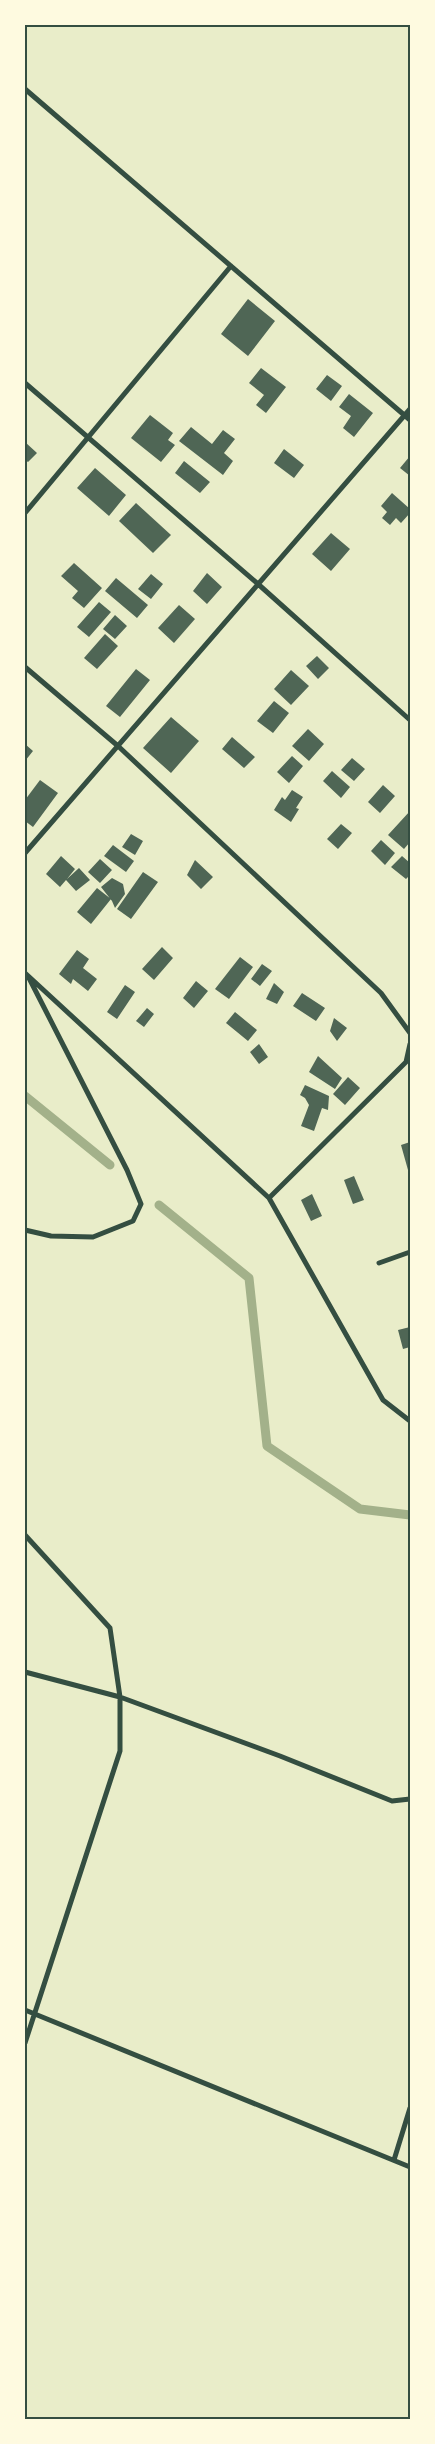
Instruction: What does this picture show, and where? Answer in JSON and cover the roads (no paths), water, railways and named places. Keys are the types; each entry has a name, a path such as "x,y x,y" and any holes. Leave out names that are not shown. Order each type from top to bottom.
{"street":[{"path":"25,89 410,420"},
{"path":"25,513 231,266"},
{"path":"25,383 258,584 410,720"},
{"path":"25,853 410,410"},
{"path":"25,667 118,746 381,993 410,1032"},
{"path":"26,974 269,1198 383,1400 410,1421"},
{"path":"25,1230 51,1236 94,1237 133,1221 141,1204 127,1170 26,974"},
{"path":"269,1198 406,1062 410,1044"},
{"path":"380,1262 410,1252"},
{"path":"25,1535 110,1628 120,1697 120,1751 25,2043"},
{"path":"25,1672 120,1697 280,1756 392,1801 410,1799"},
{"path":"25,2010 410,2167"},
{"path":"394,2160 410,2108"}],"waterway":[{"path":"25,1096 110,1165"},
{"path":"159,1205 249,1278 267,1446 360,1509 410,1515"}]}
